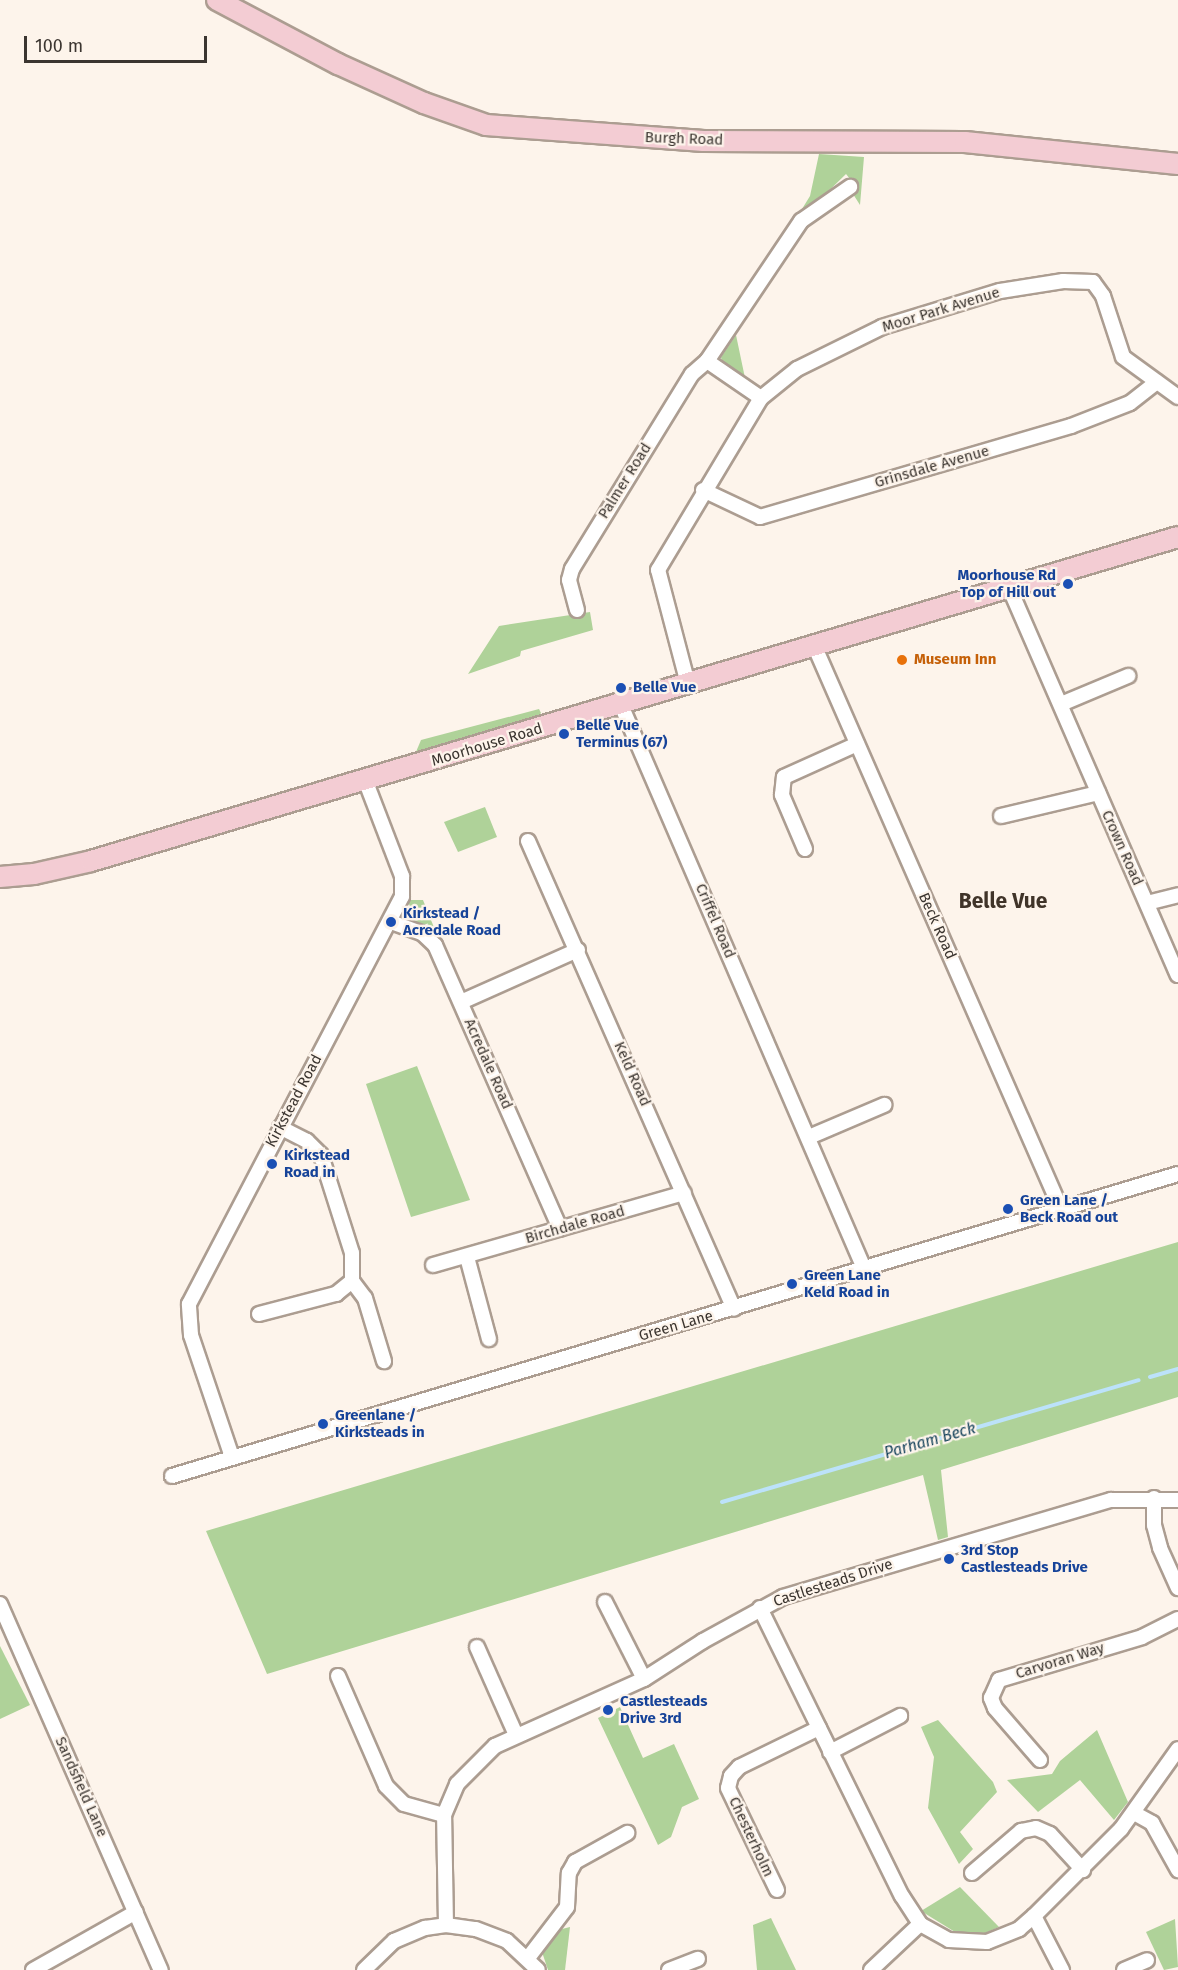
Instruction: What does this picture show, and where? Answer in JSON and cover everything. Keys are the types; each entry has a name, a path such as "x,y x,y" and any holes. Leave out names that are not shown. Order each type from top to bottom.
{"main road":[{"name":"Burgh Road","path":"217,0 338,64 424,103 486,125 703,141 965,142 1178,164"},
{"name":"Moorhouse Road","path":"0,877 34,874 91,861 366,782 1178,537"}],"street":[{"name":"Palmer Road","path":"577,610 568,580 572,568 692,374 706,361 801,221 850,187"},
{"name":"Moor Park Avenue","path":"688,684 658,570 703,490 761,398 797,369 882,327 1000,291 1063,281 1093,282 1103,296 1123,357 1178,397"},
{"path":"706,361 761,398"},
{"name":"Grinsdale Avenue","path":"703,490 760,517 1071,426 1130,403 1157,382"},
{"name":"Crown Road","path":"1009,587 1178,975"},
{"name":"Beck Road","path":"814,645 1060,1207"},
{"path":"1060,704 1128,675"},
{"name":"Criffel Road","path":"621,705 863,1266"},
{"path":"805,849 782,795 784,777 857,744"},
{"name":"Kirkstead Road","path":"232,1457 191,1335 189,1304 280,1127 391,922 402,896 402,876 366,782"},
{"name":"Crown Road","path":"1001,816 1098,793"},
{"name":"Keld Road","path":"528,841 578,950 734,1309"},
{"name":"Crown Road","path":"1147,903 1178,895"},
{"name":"Acredale Road","path":"391,922 422,933 435,945 560,1229"},
{"path":"461,1002 578,950"},
{"path":"808,1137 884,1105"},
{"path":"280,1127 307,1142 321,1155 352,1253 352,1281 365,1298 384,1361"},
{"name":"Green Lane","path":"172,1476 734,1309 863,1266 1178,1173"},
{"name":"Birchdale Road","path":"433,1265 684,1193"},
{"path":"467,1257 489,1339"},
{"path":"259,1314 336,1294 352,1281"},
{"path":"1154,1498 1154,1525 1160,1548 1178,1588"},
{"name":"Castlesteads Drive","path":"446,1925 444,1815 457,1784 476,1760 516,1735 644,1680 760,1608 805,1590 1111,1500 1154,1498 1178,1500"},
{"path":"605,1602 644,1680"},
{"name":"Sandsfield Lane","path":"0,1604 161,1970"},
{"path":"760,1608 830,1752 920,1924 949,1940 987,1942 1019,1929 1083,1870 1134,1814 1178,1749"},
{"name":"Carvoran Way","path":"1040,1760 995,1708 991,1698 999,1680 1142,1637 1178,1618"},
{"path":"477,1647 516,1735"},
{"path":"338,1676 386,1786 404,1804 444,1815"},
{"path":"830,1752 900,1716"},
{"name":"Chesterholm","path":"777,1890 728,1788 731,1776 739,1767 819,1728"},
{"path":"1134,1814 1152,1823 1178,1870"},
{"path":"972,1873 1021,1832 1036,1828 1050,1834 1083,1870"},
{"path":"528,1958 567,1907 569,1873 575,1862 627,1833"},
{"path":"33,1970 136,1912"},
{"path":"1034,1916 1062,1970"},
{"path":"871,1970 920,1924"},
{"path":"364,1970 394,1941 424,1928 446,1925 476,1929 507,1941 528,1958 538,1970"},
{"path":"1124,1970 1147,1960"},
{"path":"669,1970 692,1964"}],"green space":[{"path":"819,154 864,157 860,205 853,194 858,189 846,174 806,213 802,209 810,196"},
{"path":"736,335 745,378 722,362 721,357"},
{"path":"590,612 593,630 521,651 520,656 468,674 499,626"},
{"path":"539,709 541,713 534,721 413,759 421,740"},
{"path":"485,807 497,837 458,852 444,822"},
{"path":"408,900 423,900 435,930 431,932 414,922"},
{"path":"417,1066 470,1200 411,1217 366,1084"},
{"path":"1178,1242 1178,1397 941,1470 948,1537 938,1540 923,1475 267,1674 206,1531"},
{"path":"0,1646 30,1705 0,1719"},
{"path":"620,1707 643,1758 674,1744 699,1799 682,1807 671,1837 658,1845 598,1718"},
{"path":"938,1720 993,1782 997,1792 960,1832 973,1849 959,1864 928,1808 934,1757 921,1727"},
{"path":"1097,1730 1128,1802 1114,1820 1080,1780 1038,1812 1007,1780 1052,1774 1060,1761"},
{"path":"960,1887 999,1927 985,1933 955,1932 921,1911"},
{"path":"771,1918 796,1970 757,1970 753,1925"},
{"path":"1175,1919 1178,1967 1164,1970 1146,1932"},
{"path":"570,1927 565,1970 548,1970 542,1952 562,1929"}],"waterway":[{"name":"Parham Beck","path":"1150,1377 1178,1369"},
{"name":"Parham Beck","path":"722,1502 1138,1380"}],"place":[{"name":"Moorhouse Rd Top of Hill out","path":"1068,584"},
{"name":"Museum Inn","path":"902,660"},
{"name":"Belle Vue","path":"621,688"},
{"name":"Belle Vue Terminus (67)","path":"564,734"},
{"name":"Kirkstead / Acredale Road","path":"391,922"},
{"name":"Kirkstead Road in","path":"272,1164"},
{"name":"Green Lane / Beck Road out","path":"1008,1209"},
{"name":"Green Lane Keld Road in","path":"792,1284"},
{"name":"Greenlane / Kirksteads in","path":"323,1424"},
{"name":"3rd Stop Castlesteads Drive","path":"949,1559"},
{"name":"Castlesteads Drive 3rd","path":"608,1710"}],"district":[{"name":"Belle Vue","path":"1003,901"}]}
